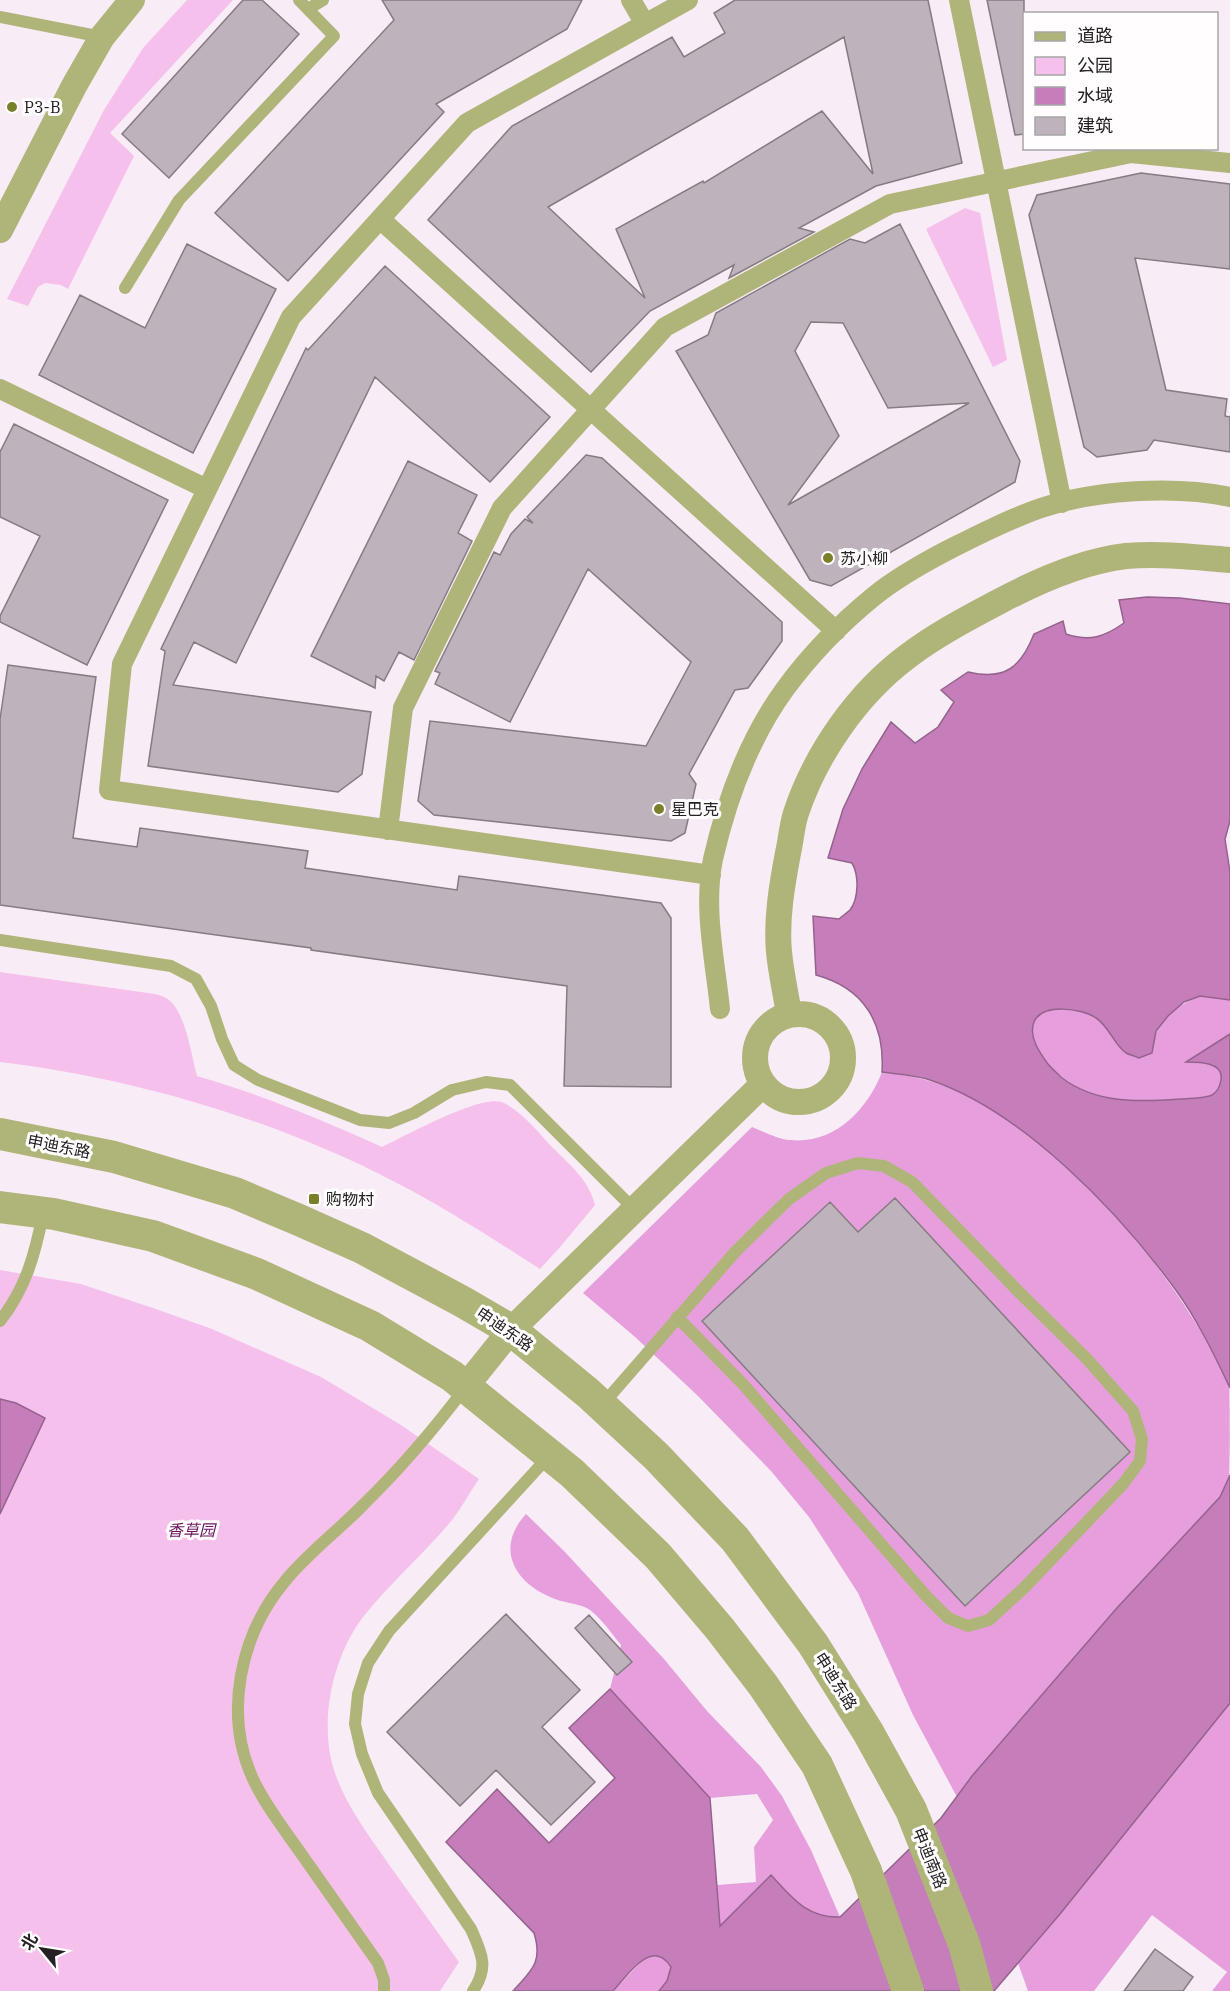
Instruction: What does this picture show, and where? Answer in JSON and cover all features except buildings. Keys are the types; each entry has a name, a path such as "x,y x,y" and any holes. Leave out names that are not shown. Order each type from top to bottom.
{"street":[{"path":"0,230 74,86 102,37 132,0"},
{"path":"631,0 645,24"},
{"path":"688,0 467,123 291,317 122,664 109,790 711,875"},
{"path":"959,0 1062,503"},
{"path":"388,830 403,708 502,508 665,327 890,204 1131,153 1230,163"},
{"path":"380,219 836,631"},
{"path":"0,389 207,489"},
{"path":"720,1009 711,925 713,861 737,777 753,742 785,690 823,643 873,596 916,567 994,527 1043,508 1103,495 1162,490 1230,497"},
{"path":"789,1015 779,952 779,924 782,883 796,813 819,761 851,712 876,683 908,656 963,620 1029,586 1086,564 1125,556 1179,555 1230,561"},
{"path":"804,1014 818,1018 830,1027 838,1039 842,1053 841,1068 836,1082 827,1092 814,1099 800,1102 786,1101 773,1095 763,1084 756,1071 754,1058 757,1043 764,1031 775,1021 789,1015 804,1014"},
{"path":"466,1386 512,1330 763,1084"},
{"name":"申迪东路","path":"0,1134 114,1156 235,1193 362,1248 512,1330 602,1405 656,1456 735,1539 813,1644 868,1732"},
{"path":"0,1207 43,1212 153,1236 257,1274 370,1326 466,1386 572,1473 664,1564 720,1629 763,1685 817,1765 866,1871 908,1991"},
{"name":"申迪南路","path":"868,1732 911,1810 964,1944 977,1991"}],"lane":[{"path":"125,288 179,200 334,36 299,0"},
{"path":"308,9 324,0"},
{"path":"0,17 102,37"},
{"path":"0,940 171,966 196,979 211,1006 222,1040 234,1065 258,1080 360,1120 389,1123 414,1113 452,1090 486,1082 510,1085 634,1210"},
{"path":"602,1405 677,1317 736,1251 789,1199 826,1173 858,1163 884,1167 912,1182 1087,1359 1133,1411 1142,1439 1140,1461 1123,1484 1024,1588 988,1620 968,1626 948,1618 927,1597 742,1383 677,1317"},
{"path":"0,1321 11,1308 23,1286 34,1254 43,1212"},
{"path":"384,1991 384,1980 378,1964 283,1827 254,1780 242,1747 238,1708 241,1675 248,1644 264,1610 286,1580 408,1459 466,1386"},
{"path":"473,1991 483,1973 481,1952 471,1929 378,1793 362,1754 355,1724 358,1694 368,1662 389,1631 550,1455"}],"green space":[{"path":"187,0 233,0 110,133 134,156 68,289 61,285 45,283 38,287 28,306 7,299 104,110 143,48"},
{"path":"965,208 980,213 1007,360 993,367 926,229"},
{"path":"0,972 164,997 175,1006 184,1024 197,1076 291,1108 382,1147 460,1110 491,1101 501,1102 522,1115 584,1180 595,1205 540,1269 414,1192 302,1139 203,1105 152,1091 51,1069 0,1062"},
{"name":"香草园","path":"0,1270 81,1284 212,1329 321,1377 401,1425 479,1479 452,1520 373,1604 352,1633 336,1671 328,1713 330,1754 345,1797 359,1821 459,1962 440,1991 0,1991"}],"shaded area":[{"path":"1200,996 1230,1000 1230,1034 1188,1062 1211,1065 1219,1070 1221,1081 1218,1090 1207,1096 1132,1100 1088,1092 1052,1069 1034,1039 1034,1022 1038,1016 1053,1009 1072,1010 1090,1014 1100,1021 1125,1053 1152,1053 1156,1033 1168,1015"},
{"path":"882,1072 920,1078 957,1091 991,1109 1025,1132 1091,1190 1149,1257 1205,1337 1229,1386 1229,1476 1220,1497 1116,1609 972,1776 957,1797 913,1715 858,1593 809,1517 771,1471 698,1396 634,1336 583,1293 752,1127 783,1139 816,1138 831,1133 856,1114 875,1087","holes":["895,1198 1130,1452 965,1606 702,1321 829,1202 858,1232"]},
{"path":"526,1514 564,1551 664,1659 707,1711 761,1767 782,1796 811,1850 840,1917 818,1914 809,1910 793,1899 771,1875 720,1927 717,1885 756,1882 754,1847 773,1820 757,1794 710,1798 610,1689 621,1645 590,1610 541,1592 520,1575 514,1564 511,1540 516,1527"},
{"path":"1230,1703 1230,1991 1212,1991 1227,1972 1152,1915 1094,1991 1028,1991 1018,1963"},
{"path":"655,1954 665,1957 671,1967 667,1981 659,1991 613,1991 644,1959"}],"water":[{"path":"1147,597 1230,604 1230,821 1225,839 1230,872 1230,1000 1200,996 1184,1002 1156,1031 1152,1053 1139,1058 1122,1050 1101,1021 1082,1012 1063,1009 1045,1012 1034,1022 1033,1033 1036,1044 1048,1064 1074,1086 1103,1097 1149,1101 1201,1098 1214,1094 1221,1080 1219,1070 1210,1064 1186,1062 1230,1034 1230,1388 1205,1337 1183,1300 1152,1259 1096,1196 1032,1138 962,1093 927,1079 882,1072 880,1038 868,1010 859,998 847,989 816,975 813,916 839,919 853,905 857,886 852,863 828,858 843,809 862,769 891,722 915,743 938,727 954,702 941,690 968,672 992,674 1010,669 1023,655 1034,634 1063,621 1066,634 1082,638 1103,635 1124,623 1119,600"},
{"path":"0,1399 16,1403 45,1418 0,1514"},
{"path":"1230,1475 1230,1703 1060,1914 994,1991 659,1991 667,1981 671,1967 664,1959 656,1956 648,1957 640,1962 613,1991 513,1991 534,1965 537,1951 534,1933 446,1842 497,1789 549,1843 615,1778 569,1728 610,1689 710,1798 720,1926 771,1875 793,1899 809,1910 818,1914 840,1917 941,1818 972,1776 1116,1609 1220,1497"}],"place":[{"name":"P3-B","path":"12,107"},
{"name":"苏小柳","path":"828,558"},
{"name":"星巴克","path":"659,809"},
{"name":"购物村","path":"314,1199"}]}
